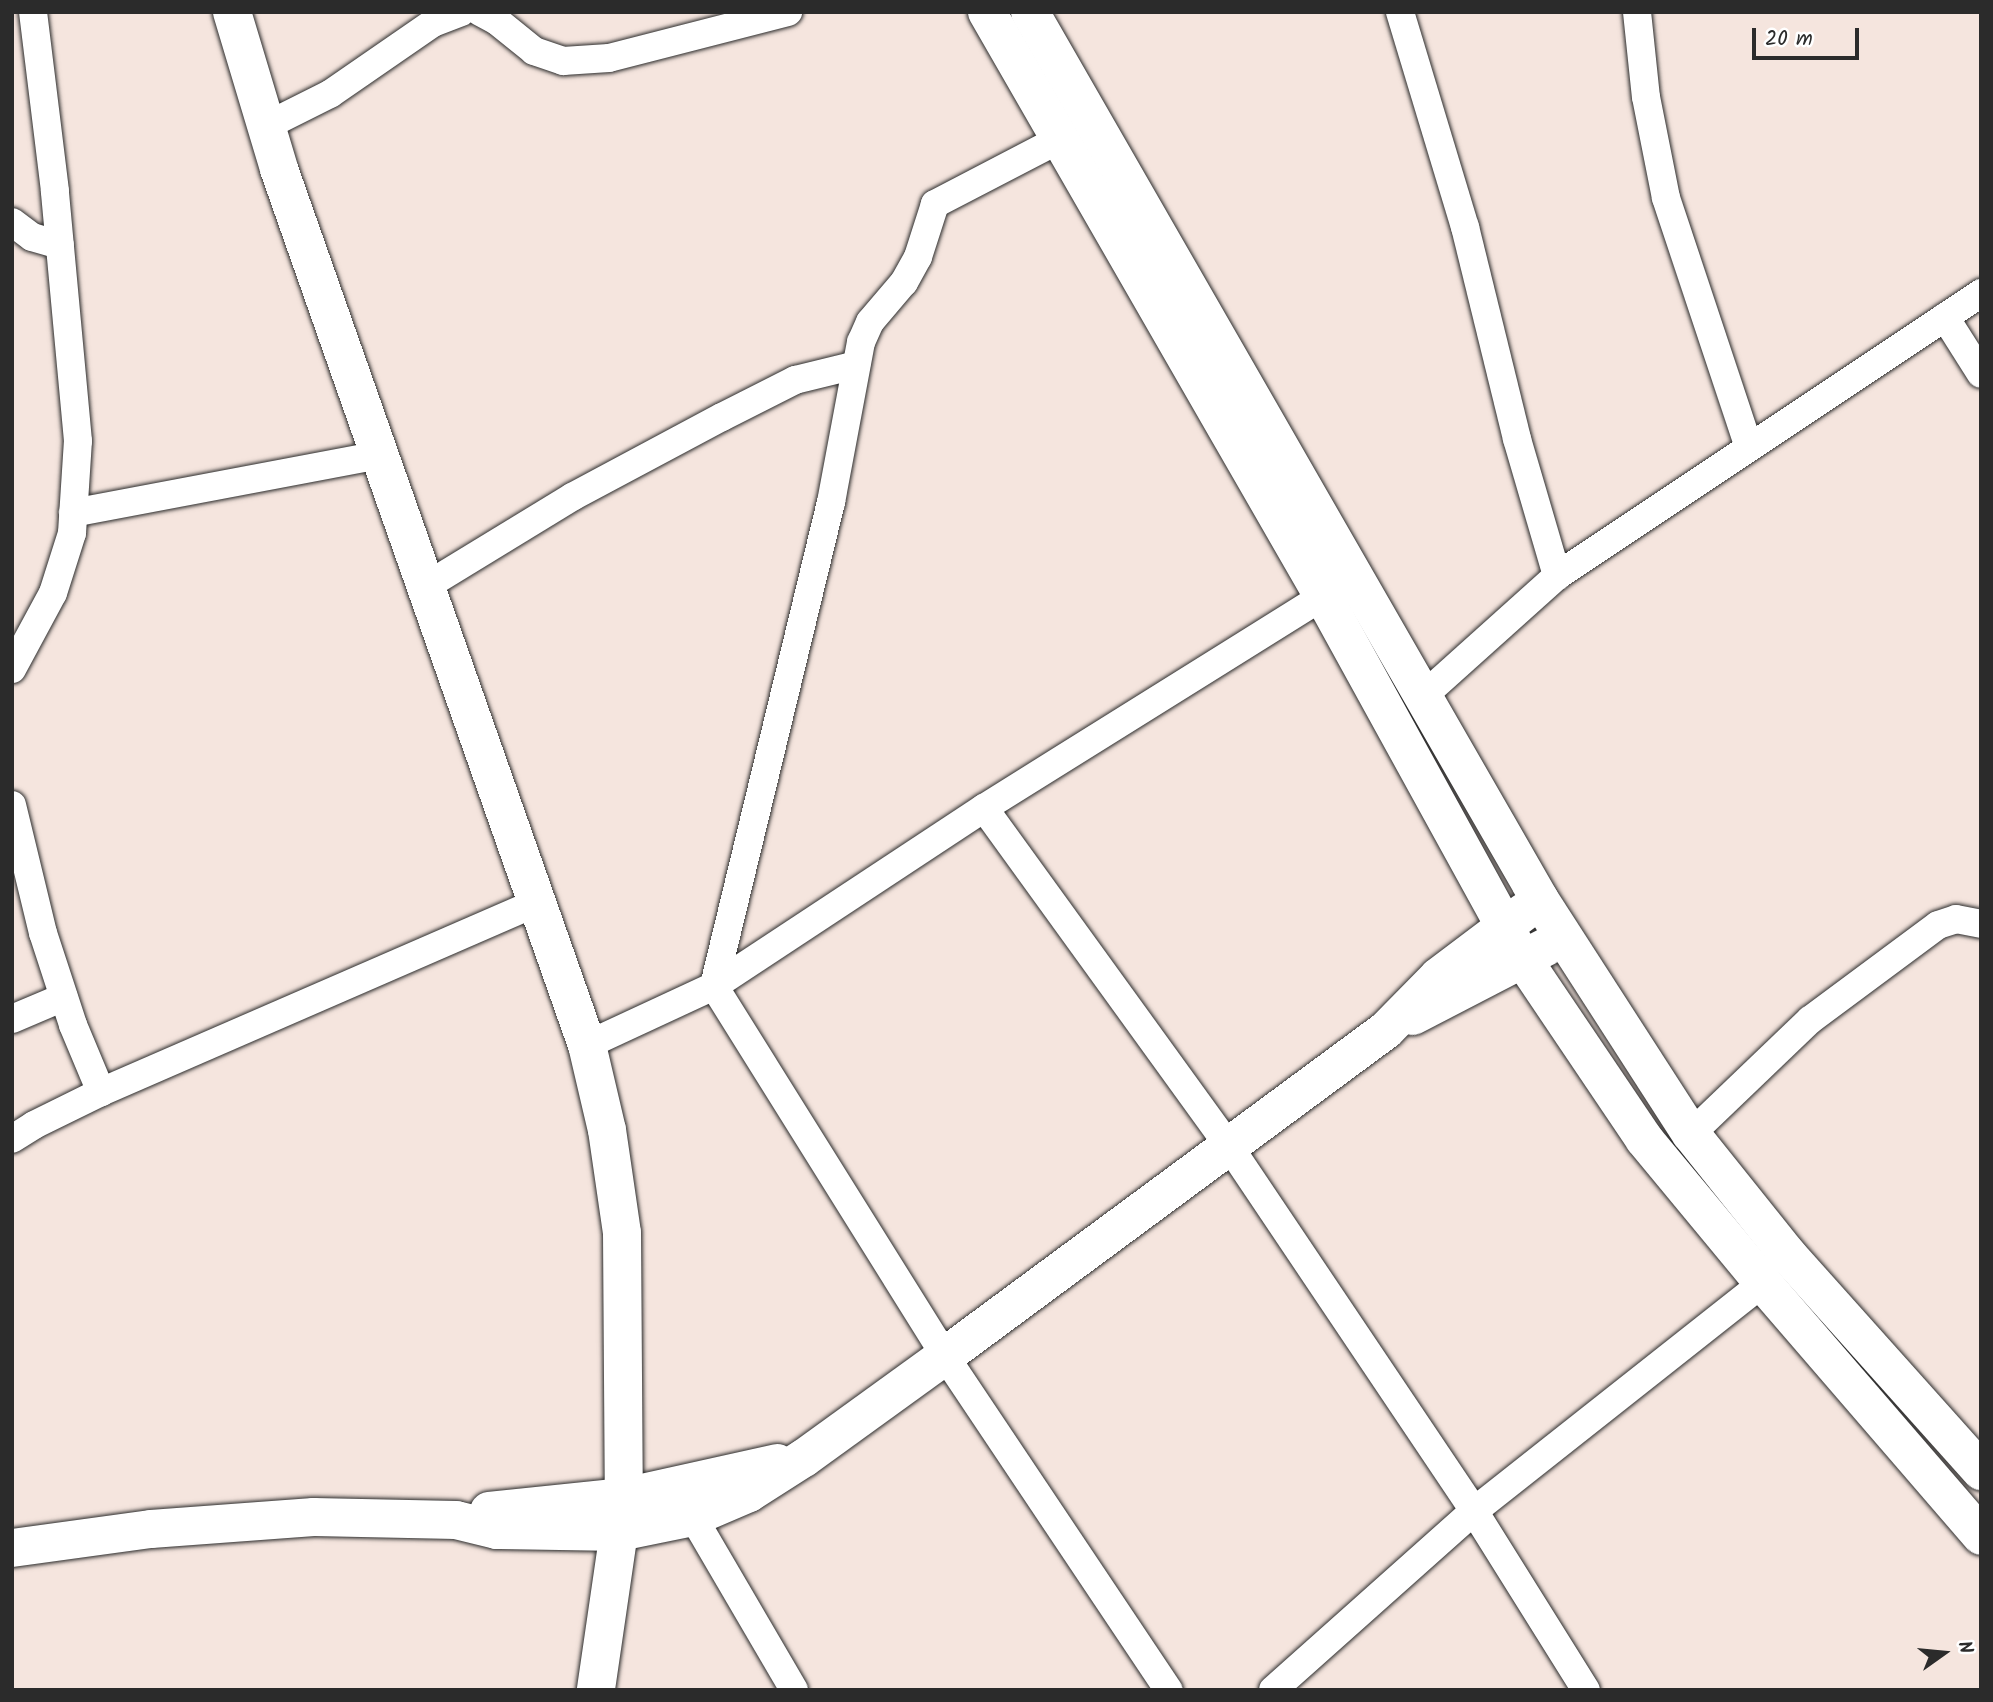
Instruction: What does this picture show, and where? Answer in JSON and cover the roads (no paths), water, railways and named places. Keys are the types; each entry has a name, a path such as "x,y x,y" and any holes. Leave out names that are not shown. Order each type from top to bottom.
{"main road":[{"path":"232,12 266,126 587,1045 607,1130 622,1233 622,1514 596,1690"},
{"path":"987,12 1058,141 1323,596 1524,961 1644,1139 1763,1283 1981,1536"},
{"path":"1030,12 1540,901 1691,1134 1788,1255 1981,1471"},
{"path":"12,1548 150,1529 314,1517 456,1520 497,1530 622,1514 693,1517 749,1493 804,1458 945,1356 1386,1030 1438,977 1504,925 1540,901"},
{"path":"1386,1030 1524,961 1562,936"},
{"path":"622,1514 804,1458"}],"street":[{"path":"12,669 53,593 72,533 78,440 60,245 33,12"},
{"path":"266,126 330,94 433,23 461,12"},
{"path":"480,12 497,21 534,51 563,61 609,58 788,12"},
{"path":"1400,12 1465,227 1517,439 1557,576"},
{"path":"1637,12 1646,97 1666,198 1749,447"},
{"path":"1058,141 935,204 919,257 904,282 870,322 856,365 831,502 714,986 945,1356 1169,1690"},
{"path":"12,222 32,237 60,245"},
{"path":"1422,698 1557,576 1981,293"},
{"path":"1945,317 1981,374"},
{"path":"428,585 572,497 722,417 795,380 856,365"},
{"path":"73,513 381,455"},
{"path":"587,1045 714,986 984,808 1323,596"},
{"path":"984,808 1229,1146 1474,1511 1586,1690"},
{"path":"13,815 43,933 64,997 101,1092"},
{"path":"12,1139 34,1125 101,1092 538,902"},
{"path":"1691,1134 1810,1020 1938,925 1956,919 1981,924"},
{"path":"12,1019 64,997"},
{"path":"1273,1690 1474,1511 1763,1283"},
{"path":"693,1517 794,1690"}]}
